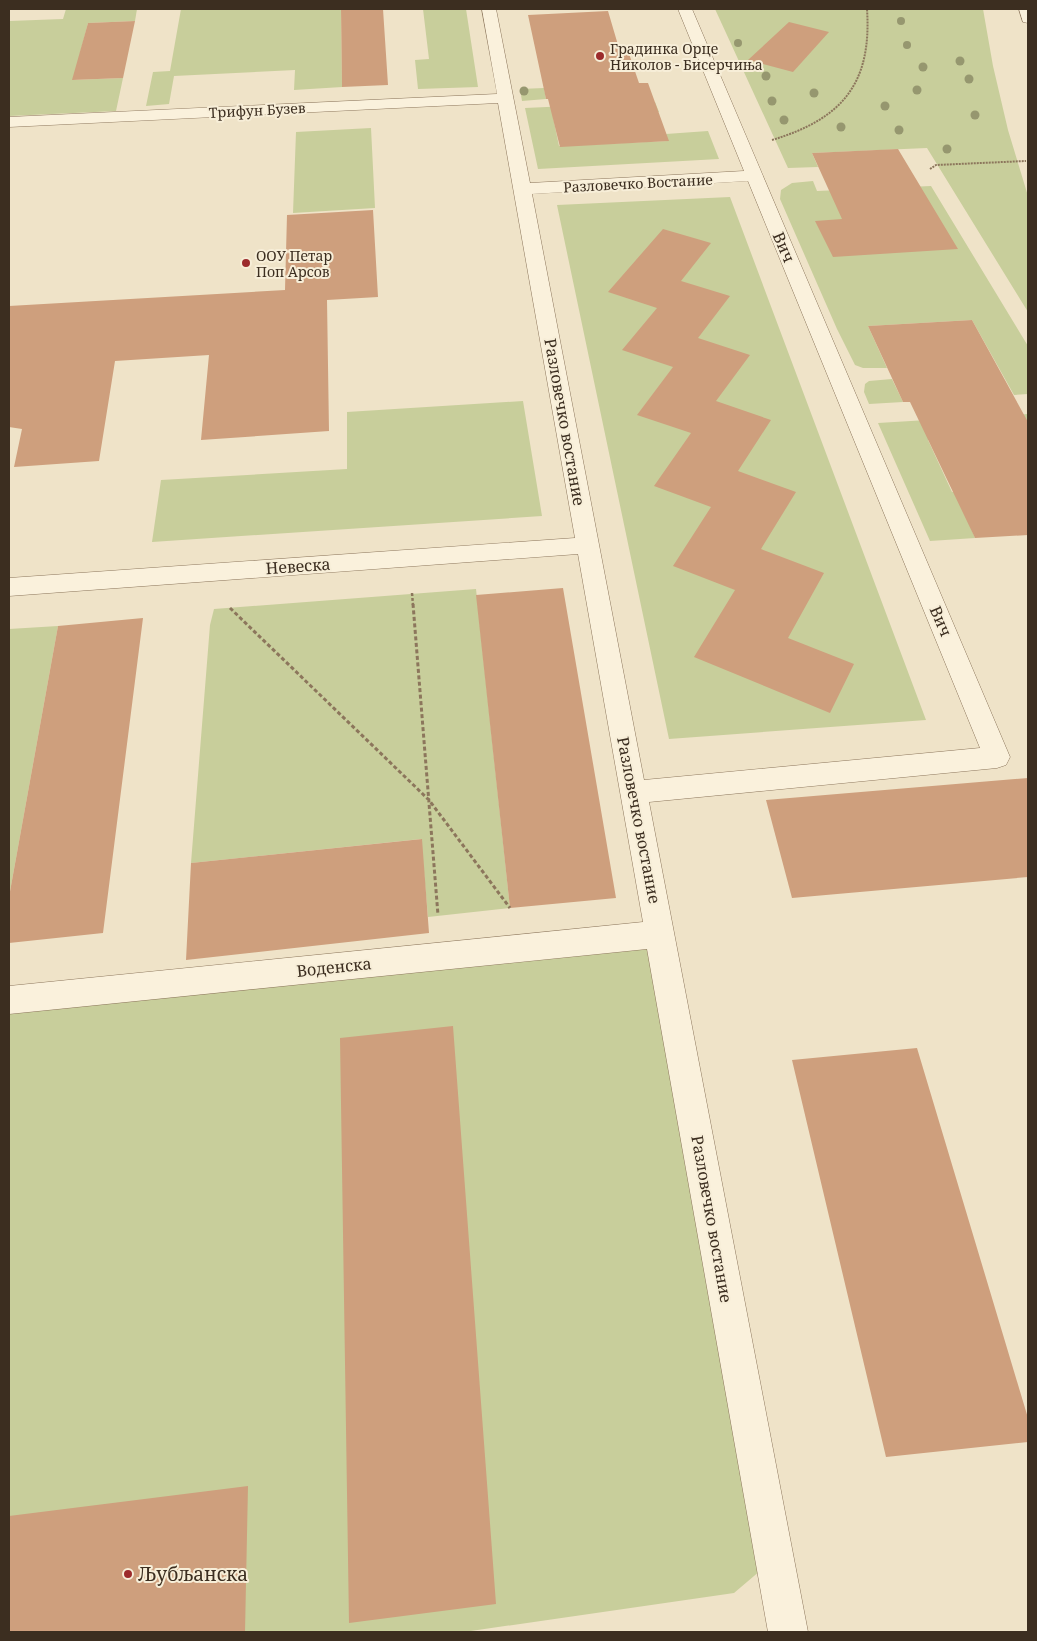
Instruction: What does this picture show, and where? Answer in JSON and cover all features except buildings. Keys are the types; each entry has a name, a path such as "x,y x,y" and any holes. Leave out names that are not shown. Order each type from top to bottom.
{"street":[{"name":"Разловечко востание","path":"489,9 788,1632"},
{"name":"Вич","path":"633,792 997,757 685,9"},
{"path":"1026,9 1028,19"},
{"name":"Трифун Бузев","path":"9,122 506,98"},
{"name":"Разловечко Востание","path":"522,189 754,176"},
{"name":"Невеска","path":"9,587 588,545"},
{"name":"Воденска","path":"9,1000 660,934"}],"path":[{"path":"742,147 797,134 810,128 830,114 847,96 866,60 870,34 867,9"},
{"path":"930,169 936,165 1026,161"},
{"path":"412,594 438,915"},
{"path":"230,608 429,800 510,908"}],"green space":[{"path":"66,9 137,9 135,21 88,23 73,80 123,78 116,111 9,116 9,21 63,19"},
{"path":"181,9 341,9 342,87 294,90 295,70 174,76 169,104 146,106 153,72 170,71"},
{"path":"423,9 466,9 478,87 418,89 415,60 429,59"},
{"path":"715,9 983,9 993,66 1008,130 1028,196 1028,312 927,148 812,153 818,167 788,168"},
{"path":"544,88 546,99 522,101 520,89"},
{"path":"655,102 659,112 553,117 559,146 668,141 666,134 708,131 719,159 538,169 525,108"},
{"path":"371,128 375,208 293,213 296,132"},
{"path":"813,181 817,191 931,186 1028,346 1028,394 1014,395 972,320 868,326 887,368 863,368 855,365 837,329 780,199 781,190 792,183"},
{"path":"730,197 926,720 669,739 557,205"},
{"path":"892,379 903,402 869,404 864,392 865,384 869,381"},
{"path":"523,401 542,516 152,542 161,480 347,469 347,412"},
{"path":"1028,414 1028,434 928,440 952,492 1028,487 1028,515 967,519 975,538 930,541 878,423"},
{"path":"476,589 510,908 428,917 421,839 191,863 210,625 214,609"},
{"path":"58,626 9,897 9,629"},
{"path":"660,934 774,1559 734,1593 464,1632 9,1632 9,1000"}],"place":[{"name":"Градинка Орце Николов - Бисерчиња","path":"600,56"},
{"name":"ООУ Петар Поп Арсов","path":"246,263"},
{"name":"Љубљанска","path":"128,1574"}]}
